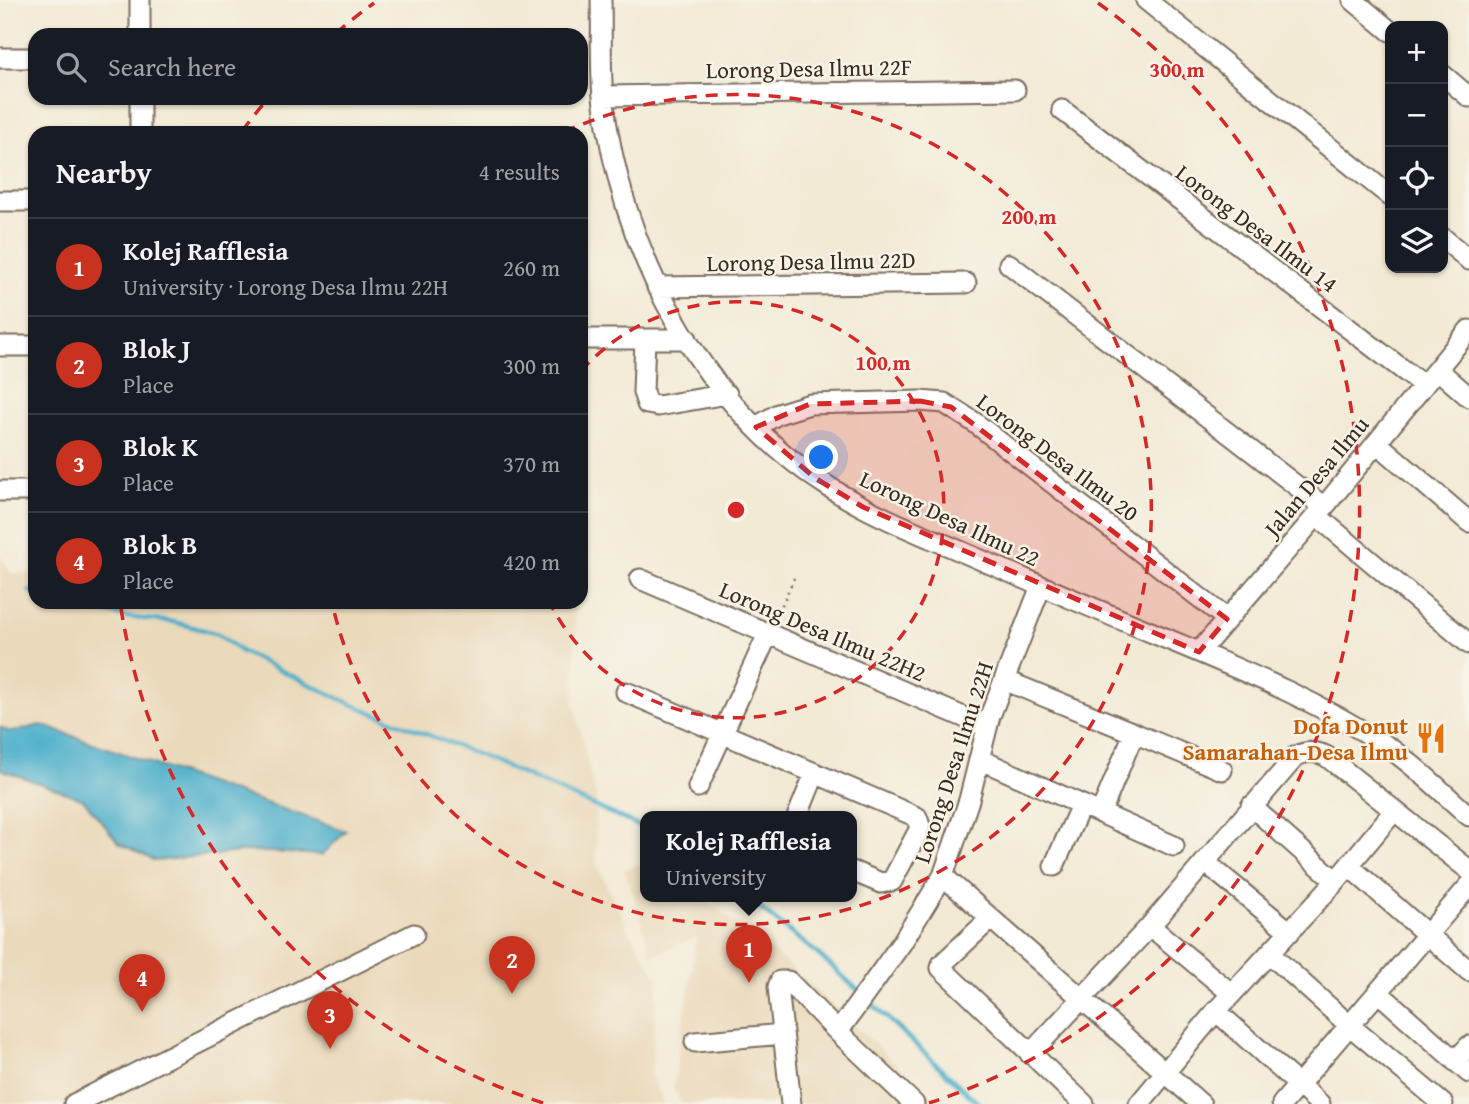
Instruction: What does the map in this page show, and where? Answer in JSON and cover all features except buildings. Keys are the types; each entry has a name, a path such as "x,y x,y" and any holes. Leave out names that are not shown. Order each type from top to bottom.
{"street":[{"path":"140,0 140,28"},
{"name":"Lorong Desa Ilmu 22","path":"601,0 603,96 627,209 638,243 657,287 687,339 727,394 756,427 804,470 831,489 891,521 1199,652 1317,706 1388,747 1469,816"},
{"path":"1353,0 1385,27"},
{"path":"1159,4 1385,192"},
{"path":"0,58 28,58"},
{"path":"1448,79 1469,97"},
{"name":"Lorong Desa Ilmu 22F","path":"603,96 1015,90"},
{"path":"140,105 140,126"},
{"name":"Lorong Desa Ilmu 14","path":"1062,110 1423,385"},
{"path":"0,201 28,201"},
{"path":"1448,243 1469,260"},
{"path":"1009,264 1321,511 1469,643"},
{"name":"Lorong Desa Ilmu 22D","path":"657,287 966,283"},
{"name":"Jalan Desa Ilmu","path":"1199,652 1321,511 1469,330"},
{"path":"588,338 687,339"},
{"path":"645,339 643,393 647,404 658,406 727,394"},
{"path":"0,346 28,346"},
{"path":"1437,369 1469,397"},
{"name":"Lorong Desa Ilmu 20","path":"756,427 778,414 810,404 920,401 944,403 974,422 1227,619"},
{"path":"1377,443 1469,522"},
{"path":"0,491 28,491"},
{"name":"Lorong Desa Ilmu 22H2","path":"640,579 987,727"},
{"name":"Lorong Desa Ilmu 22H","path":"838,1032 887,965 943,876 963,820 987,727 1041,586"},
{"path":"698,787 768,634"},
{"path":"1004,680 1222,770"},
{"path":"626,692 914,816 919,821 918,832 892,881 881,883 857,874"},
{"path":"1101,812 1134,733"},
{"path":"1030,1054 1150,926 1296,756 1315,752 1326,756 1469,870"},
{"path":"979,759 1174,846"},
{"path":"799,811 815,773"},
{"path":"1054,866 1081,805"},
{"path":"1251,806 1429,934 1469,971"},
{"path":"1139,1104 1216,1011 1343,874 1394,811"},
{"path":"1205,862 1290,932"},
{"path":"943,876 1201,1104"},
{"path":"1282,1104 1469,886"},
{"path":"990,919 940,967 1084,1104"},
{"path":"1150,926 1232,994"},
{"path":"74,1104 414,934"},
{"path":"1270,954 1434,1101"},
{"path":"791,1104 778,984 786,980 914,1104"},
{"path":"1378,993 1462,1067 1469,1046"},
{"path":"1216,1011 1320,1104"},
{"path":"695,1042 783,1034"}],"path":[{"path":"768,634 795,576"}],"highlighted area":[{"path":"920,401 951,407 1227,619 1199,652 863,507 815,478 756,427 810,404"}],"shaded area":[{"path":"0,556 11,573 28,573 28,609 576,609 574,703 596,797 596,863 626,925 658,979 651,1075 664,1104 0,1104"},
{"path":"640,865 640,902 707,902 720,911 783,960 940,1104 683,1104 673,1090 697,937 652,956 625,869"}],"water":[{"path":"41,725 346,831 322,855 250,851 155,861 119,843 83,799 0,769 0,727 10,732"}],"waterway":[{"path":"96,609 126,617 174,622 218,634 242,652 351,704 481,756 640,826"},
{"path":"752,902 819,955 861,993"},
{"path":"867,999 979,1104"}],"place":[{"name":"Dofa Donut Samarahan-Desa Ilmu","path":"1431,738"},
{"name":"Kolej Rafflesia","path":"749,983"},
{"name":"Blok J","path":"512,994"},
{"name":"Blok B","path":"142,1012"},
{"name":"Blok K","path":"330,1049"}]}
